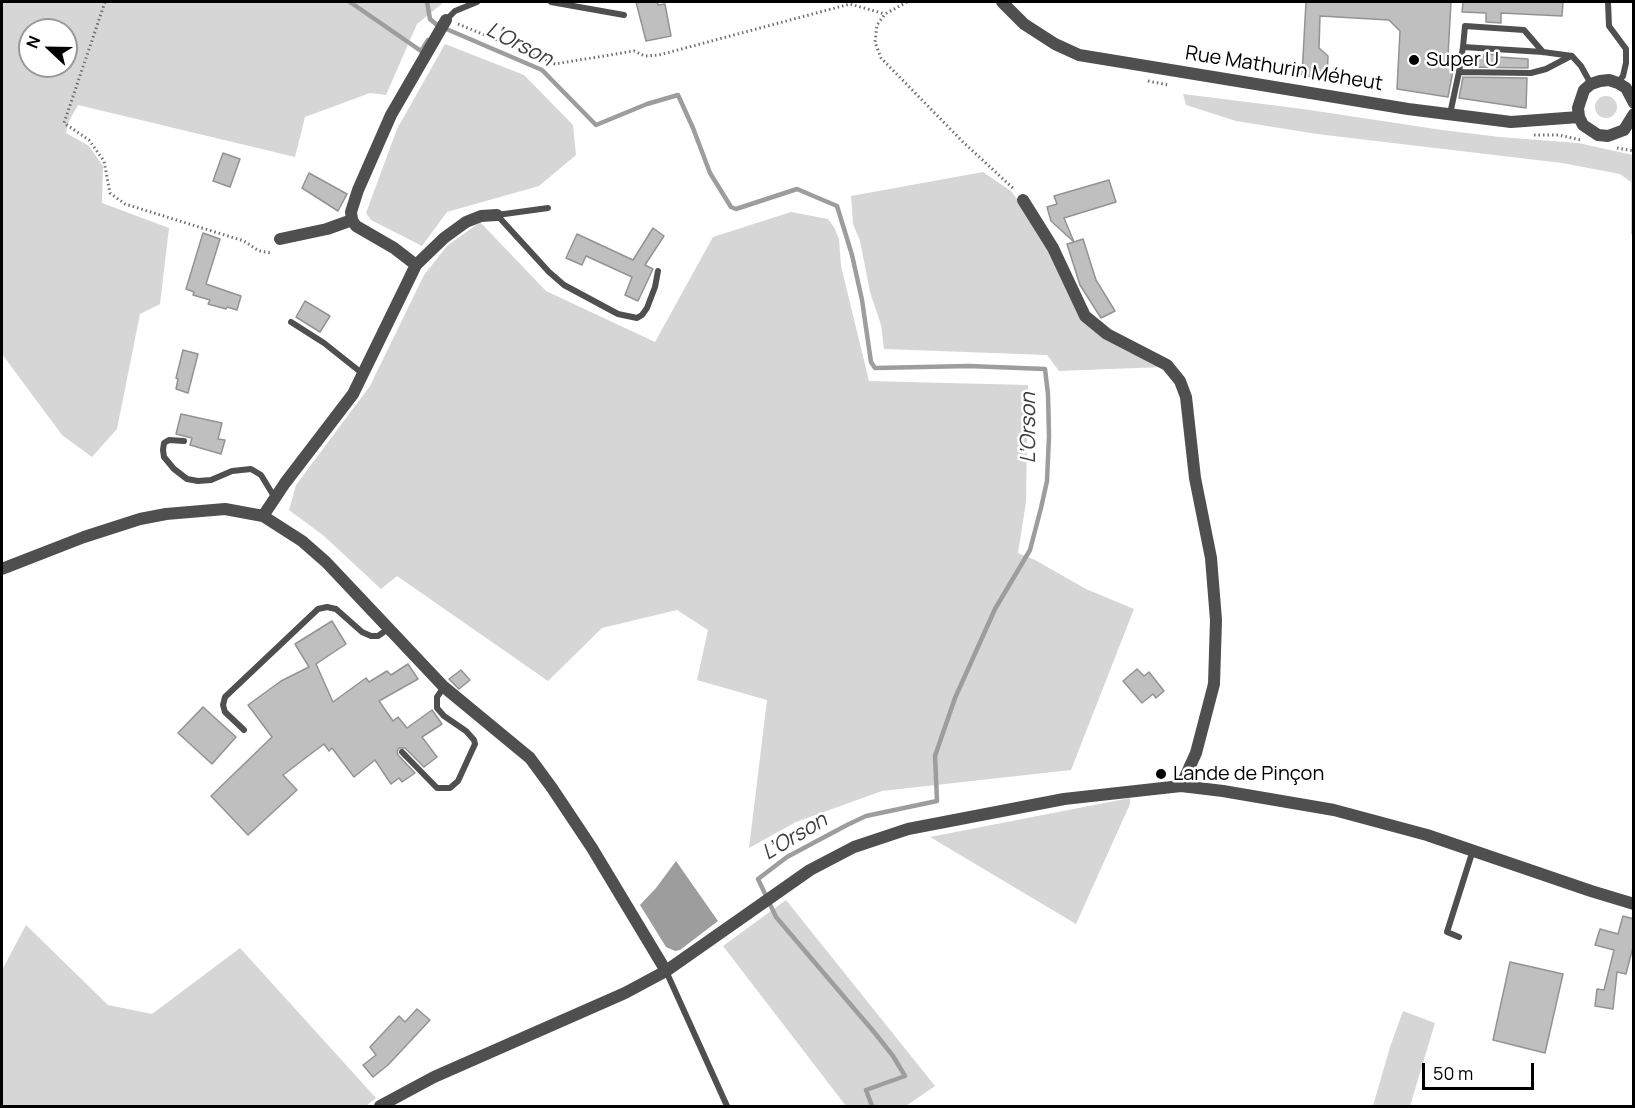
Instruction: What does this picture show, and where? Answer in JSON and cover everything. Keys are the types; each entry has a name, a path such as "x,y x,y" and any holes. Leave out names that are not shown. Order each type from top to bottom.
{"street":[{"name":"Rue Mathurin Méheut","path":"1002,2 1024,24 1055,44 1079,55 1511,122 1579,117"},
{"path":"416,265 394,248 363,231 352,220 353,202 391,115 446,20"},
{"path":"1632,120 1624,130 1608,136 1590,132 1579,117 1579,99 1591,84 1609,80 1618,82 1626,88 1634,103"},
{"path":"1023,200 1053,248 1085,315 1107,334 1167,365 1180,381 1186,397 1195,478 1211,558 1216,620 1214,684 1196,753 1181,786"},
{"path":"263,516 285,483 353,394 416,265 444,238 466,222 482,216 497,215"},
{"path":"280,239 327,229 352,220"},
{"path":"2,569 84,537 157,515 225,509 263,516 302,541 326,562 444,687 530,758 592,848 666,971"},
{"path":"380,1107 434,1077 625,993 666,971 810,870 854,848 908,829 1064,799 1181,786 1223,790 1334,810 1473,849 1634,904"}],"lane":[{"path":"446,20 455,11 477,2"},
{"path":"551,2 624,15"},
{"path":"1608,2 1609,26 1626,50 1623,76 1618,82"},
{"path":"1450,114 1459,72 1465,26 1524,30 1543,52"},
{"path":"1463,47 1572,56 1581,66 1591,84"},
{"path":"1626,50 1634,50"},
{"path":"1459,72 1531,73 1546,69 1572,56"},
{"path":"497,215 548,208"},
{"path":"497,215 549,272 564,285 618,314 638,318 642,315 651,297 658,271"},
{"path":"291,322 324,343 363,374"},
{"path":"184,441 169,440 164,443 163,450 164,457 187,479 211,480 232,471 251,469 261,476 275,498"},
{"path":"244,730 225,712 223,705 225,697 318,609 327,607 336,609 362,632 371,636 378,636 388,629"},
{"path":"402,752 410,757 430,783 437,788 450,788 458,781 475,744 466,731 444,716 437,708 437,697 444,687"},
{"path":"1459,937 1446,932 1473,849"},
{"path":"666,971 727,1107"}],"path":[{"path":"105,2 64,123 89,140 104,161 110,193 125,204 244,241 259,251 272,254"},
{"path":"907,2 885,14 877,25 875,42 881,58 963,142 1009,183 1023,200"},
{"path":"446,20 555,64 634,51 645,56 659,55 850,3 885,14"}],"shaded area":[{"path":"2,2 444,2 417,24 386,95 370,93 305,117 295,157 78,105 69,121 66,133 89,146 103,166 102,203 169,228 160,304 140,314 117,429 92,457 62,435 2,354"},
{"path":"445,44 524,75 573,125 576,155 539,186 447,212 422,246 371,220 366,213 397,129"},
{"path":"1183,94 1442,130 1578,143 1633,155 1633,235 1631,234 1631,182 1620,174 1562,163 1317,134 1236,121 1186,105"},
{"path":"1606,96 1614,99 1617,107 1614,115 1606,118 1598,115 1595,107 1598,99"},
{"path":"983,172 1011,191 1039,229 1073,304 1163,367 1059,371 1047,355 884,349 881,325 870,292 860,241 853,224 851,196"},
{"path":"791,212 828,219 834,227 839,239 841,266 869,381 1028,385 1026,502 1018,553 1086,589 1134,609 1071,770 882,791 796,822 749,848 767,700 697,680 708,630 677,610 602,628 548,681 397,576 381,589 324,536 289,510 296,485 370,386 424,275 447,246 480,222 546,291 655,342 713,237"},
{"path":"1130,798 1130,804 1076,924 930,837"},
{"path":"676,861 718,921 680,950 675,951 666,947 640,905"},
{"path":"786,900 935,1086 906,1106 846,1106 723,946"},
{"path":"26,925 108,1005 152,1014 240,948 376,1098 366,1106 2,1106 2,970"},
{"path":"1403,1011 1435,1023 1410,1106 1373,1106 1390,1047"}],"building":[{"path":"636,2 665,4 671,36 646,41"},
{"path":"1306,2 1451,2 1448,55 1456,55 1448,97 1397,89 1400,31 1389,20 1320,16 1319,48 1328,56 1327,79 1302,75"},
{"path":"1463,2 1563,2 1562,16 1501,13 1501,23 1486,22 1486,13 1462,12"},
{"path":"1484,54 1528,59 1528,68 1465,67 1467,56 1484,57"},
{"path":"1463,77 1527,78 1526,108 1459,98"},
{"path":"223,153 240,159 230,187 213,181"},
{"path":"309,173 347,194 338,211 302,188"},
{"path":"1109,180 1116,202 1064,218 1074,242 1051,221 1047,207 1057,204 1054,196"},
{"path":"653,228 664,236 645,265 653,269 638,301 625,295 632,277 586,256 582,265 566,258 577,234 633,260"},
{"path":"203,233 220,239 206,284 241,296 237,310 208,304 210,300 193,295 194,292 186,289"},
{"path":"1083,239 1096,280 1115,311 1101,318 1080,285 1067,244"},
{"path":"305,301 330,316 320,332 296,317"},
{"path":"183,350 198,354 188,393 176,389 178,379 176,378"},
{"path":"181,414 222,423 218,439 225,440 221,454 190,445 192,438 176,434"},
{"path":"332,621 346,644 316,664 333,702 366,678 369,682 387,671 391,675 408,664 418,679 379,701 393,721 398,717 407,728 432,710 442,724 422,737 437,757 424,767 405,748 399,748 398,755 415,773 402,782 399,778 391,784 375,760 354,777 332,748 329,751 324,744 283,775 297,790 248,835 211,796 272,737 248,705 281,681 309,667 295,644"},
{"path":"1137,669 1144,676 1149,672 1164,691 1156,698 1153,694 1142,703 1123,681"},
{"path":"461,670 470,680 459,689 449,679"},
{"path":"203,707 236,737 212,764 178,733"},
{"path":"1623,916 1634,919 1634,943 1626,974 1617,972 1613,1009 1595,1006 1597,989 1604,990 1614,950 1595,945 1600,929 1618,934"},
{"path":"1510,962 1563,974 1545,1053 1493,1040"},
{"path":"417,1009 430,1020 388,1065 373,1077 363,1065 376,1055 370,1047 399,1016 405,1022"}],"waterway":[{"path":"350,2 421,51 428,40"},
{"name":"L’Orson","path":"427,2 430,19 437,25 542,70 596,125 647,104 678,95 710,173 731,207 736,209 797,189 837,206 852,255 862,300 871,362 875,368 969,366 1045,369 1049,436 1047,481 1041,508 1030,550 995,609 955,698 935,756 937,801 866,816 787,857 758,879 776,917 874,1032 905,1076 866,1090 872,1106"}],"place":[{"name":"Super U","path":"1414,60"},
{"name":"Lande de Pinçon","path":"1161,774"}]}
